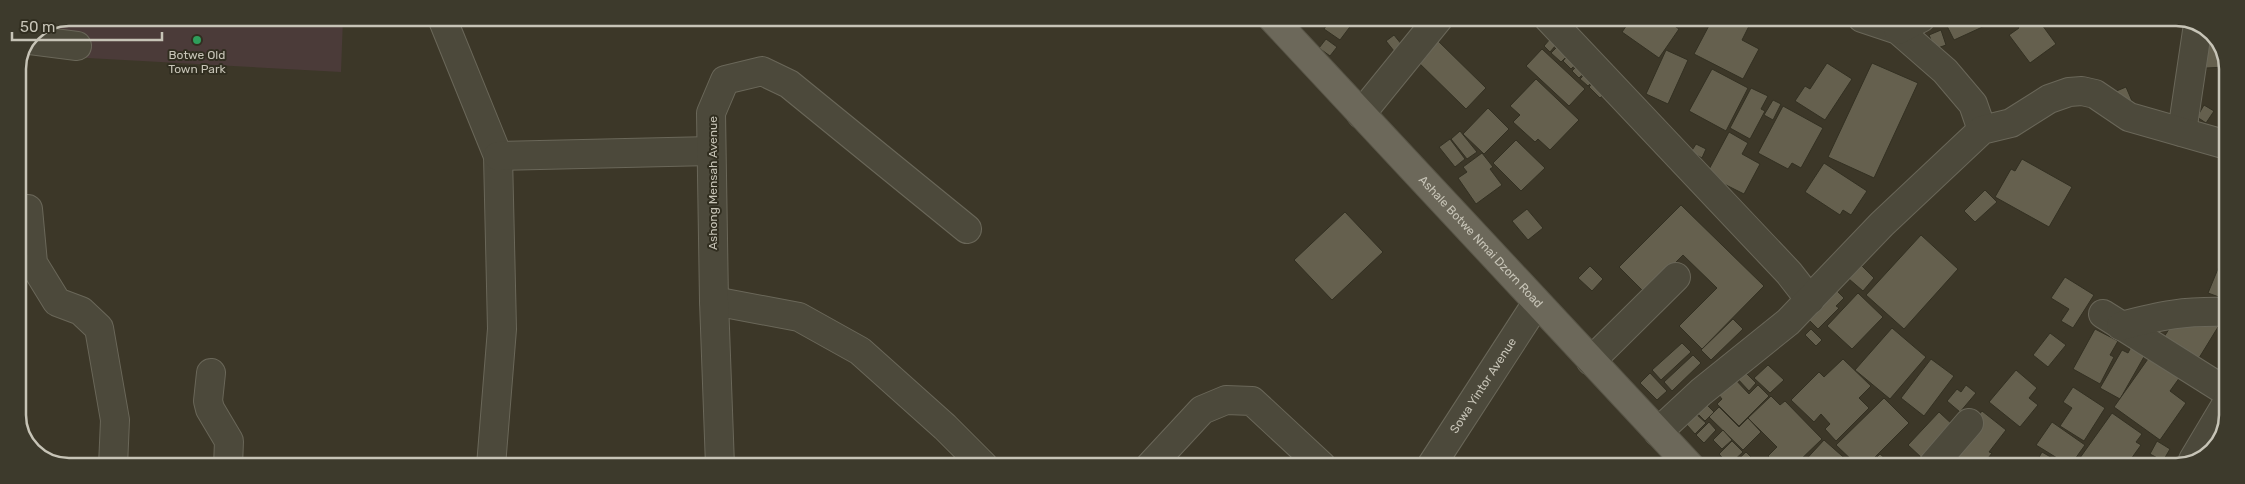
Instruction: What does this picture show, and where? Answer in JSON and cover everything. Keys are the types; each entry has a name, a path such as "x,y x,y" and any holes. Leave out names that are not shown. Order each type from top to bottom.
{"main road":[{"name":"Ashale Botwe Nmai Dzorn Road","path":"1285,26 1361,114 1536,304 1682,458"}],"street":[{"path":"445,26 498,156 502,329 492,458"},
{"path":"1361,114 1432,26"},
{"path":"1556,26 1788,273 1810,300"},
{"path":"1911,26 1973,104 1982,130"},
{"path":"2182,132 2197,32"},
{"path":"37,41 77,46"},
{"name":"Ashong Mensah Avenue","path":"720,458 714,301 711,113 725,80 762,71 789,84 967,229"},
{"path":"1658,432 1702,392 1788,322 1882,224 1982,130 2011,123 2049,99 2069,92 2082,91 2095,94 2130,117 2219,143"},
{"path":"498,156 711,151"},
{"path":"28,209 33,263 57,302 81,311 99,328 115,420 113,458"},
{"path":"1590,361 1676,277"},
{"path":"714,301 799,317 860,351 945,427 976,458"},
{"name":"Sowa Yintor Avenue","path":"1436,458 1536,304"},
{"path":"2219,312 2190,311 2112,320 2219,387"},
{"path":"211,373 208,401 229,441 228,458"},
{"path":"1157,458 1202,410 1226,400 1252,401 1313,458"},
{"path":"2198,451 2219,417"},
{"path":"1939,458 1969,423"}],"shaded area":[{"name":"Botwe Old Town Park","path":"69,26 343,26 341,72 51,56 53,30"}],"building":[{"path":"1326,26 1350,26 1340,40 1324,29"},
{"path":"1626,26 1675,26 1679,29 1659,58 1622,32"},
{"path":"1709,26 1749,26 1742,40 1759,49 1743,79 1694,54"},
{"path":"1947,26 1985,26 1954,40"},
{"path":"2018,26 2043,26 2056,44 2030,63 2009,35 2019,28"},
{"path":"1941,30 1946,45 1935,49 1929,35"},
{"path":"1394,35 1402,45 1394,51 1386,41"},
{"path":"1435,38 1486,88 1466,109 1414,58"},
{"path":"1326,39 1337,47 1330,56 1319,48"},
{"path":"1550,39 1556,45 1550,52 1544,46"},
{"path":"2204,43 2209,43 2211,45 2219,67 2206,68"},
{"path":"1558,46 1568,55 1561,62 1551,53"},
{"path":"1542,49 1585,89 1569,106 1526,66"},
{"path":"1666,50 1688,60 1668,104 1646,94"},
{"path":"1569,54 1578,62 1571,69 1563,61"},
{"path":"1827,63 1852,79 1825,120 1795,101 1805,86 1810,89"},
{"path":"1872,63 1918,83 1874,178 1828,157"},
{"path":"1578,65 1586,71 1579,78 1572,71"},
{"path":"1712,69 1748,88 1726,131 1689,111"},
{"path":"1587,72 1594,80 1588,86 1580,79"},
{"path":"1536,79 1579,120 1550,150 1538,139 1535,142 1513,122 1520,115 1510,106"},
{"path":"1595,80 1607,91 1600,98 1589,87"},
{"path":"2126,87 2132,101 2120,106 2114,92"},
{"path":"1751,88 1768,96 1761,109 1765,111 1750,139 1730,128"},
{"path":"1773,100 1781,104 1773,120 1764,115"},
{"path":"2204,105 2214,111 2206,123 2197,117"},
{"path":"1783,106 1823,128 1801,168 1792,163 1788,169 1758,153"},
{"path":"1488,108 1509,129 1484,154 1463,134"},
{"path":"1460,131 1477,152 1467,159 1451,139"},
{"path":"1729,132 1748,143 1742,154 1760,164 1744,194 1706,175"},
{"path":"1450,139 1465,159 1455,167 1439,147"},
{"path":"1516,140 1545,168 1521,191 1493,163"},
{"path":"1696,144 1706,149 1702,158 1691,152"},
{"path":"1482,153 1493,167 1490,169 1502,185 1476,204 1458,178 1467,172 1463,167"},
{"path":"2022,159 2072,187 2049,227 1995,197 2011,169 2015,171"},
{"path":"1824,163 1867,191 1851,215 1843,210 1840,215 1805,192"},
{"path":"1985,190 1997,202 1975,222 1964,211"},
{"path":"1681,205 1764,286 1702,349 1679,326 1717,288 1683,255 1645,293 1619,267"},
{"path":"1527,209 1543,228 1528,240 1512,221"},
{"path":"1345,212 1383,252 1332,300 1294,260"},
{"path":"1921,235 1958,269 1904,329 1866,295"},
{"path":"1861,265 1874,278 1863,291 1849,279"},
{"path":"1590,266 1603,279 1592,291 1578,278"},
{"path":"2219,266 2219,297 2208,293"},
{"path":"2065,277 2094,295 2073,328 2061,321 2069,309 2051,298"},
{"path":"1831,285 1844,298 1836,306 1839,308 1818,329 1809,320 1818,311 1811,304"},
{"path":"1858,293 1883,317 1852,349 1827,326"},
{"path":"2176,318 2202,318 2218,327 2199,358 2164,337"},
{"path":"1733,319 1743,329 1711,360 1701,350"},
{"path":"1892,328 1926,357 1890,399 1855,370"},
{"path":"1811,329 1822,340 1816,346 1805,335"},
{"path":"2095,329 2118,341 2110,355 2114,357 2100,384 2073,369"},
{"path":"2050,333 2066,345 2048,367 2033,355"},
{"path":"1682,343 1691,352 1661,380 1652,370"},
{"path":"2131,347 2145,355 2120,399 2100,388 2122,350 2128,353"},
{"path":"1693,355 1701,363 1672,391 1664,382"},
{"path":"2150,356 2180,377 2170,391 2186,403 2160,440 2114,407"},
{"path":"1843,359 1871,386 1859,398 1869,408 1836,441 1825,429 1830,424 1821,414 1814,422 1791,400 1819,372 1824,377"},
{"path":"1931,359 1954,376 1924,416 1901,398"},
{"path":"1768,365 1784,380 1770,393 1754,378"},
{"path":"1742,369 1756,383 1749,391 1735,376"},
{"path":"2016,370 2037,388 2029,398 2038,405 2020,427 1989,402"},
{"path":"1650,373 1667,391 1657,400 1640,383"},
{"path":"1734,378 1749,394 1758,385 1769,396 1739,426 1717,404 1722,399 1718,394"},
{"path":"1966,385 1976,393 1960,412 1947,401 1957,389 1961,392"},
{"path":"2073,387 2105,408 2084,441 2060,426 2072,408 2063,402"},
{"path":"1771,396 1780,405 1785,401 1822,439 1802,458 1770,458 1768,456 1777,447 1748,418"},
{"path":"1884,398 1909,423 1874,458 1850,458 1836,445"},
{"path":"1707,405 1714,412 1705,421 1698,414"},
{"path":"1719,407 1739,427 1748,418 1761,432 1743,450 1709,417"},
{"path":"1982,411 2006,430 1989,452 1992,453 1988,458 1946,458 1949,452"},
{"path":"1939,412 1954,426 1924,458 1908,445"},
{"path":"2112,413 2142,434 2136,442 2141,445 2132,458 2080,458"},
{"path":"1696,414 1706,423 1695,434 1686,424"},
{"path":"1709,422 1716,430 1704,443 1696,435"},
{"path":"2052,422 2085,445 2076,458 2057,458 2036,445"},
{"path":"1723,430 1732,440 1722,449 1713,440"},
{"path":"1824,440 1844,458 1807,458"},
{"path":"1732,441 1743,452 1737,458 1723,458 1719,454"},
{"path":"2157,441 2170,449 2165,458 2157,458 2150,454"},
{"path":"1746,452 1752,458 1740,458"},
{"path":"2042,452 2052,458 2039,458"},
{"path":"1880,454 1885,458 1876,458"}],"place":[{"name":"Botwe Old Town Park","path":"197,40"}]}
